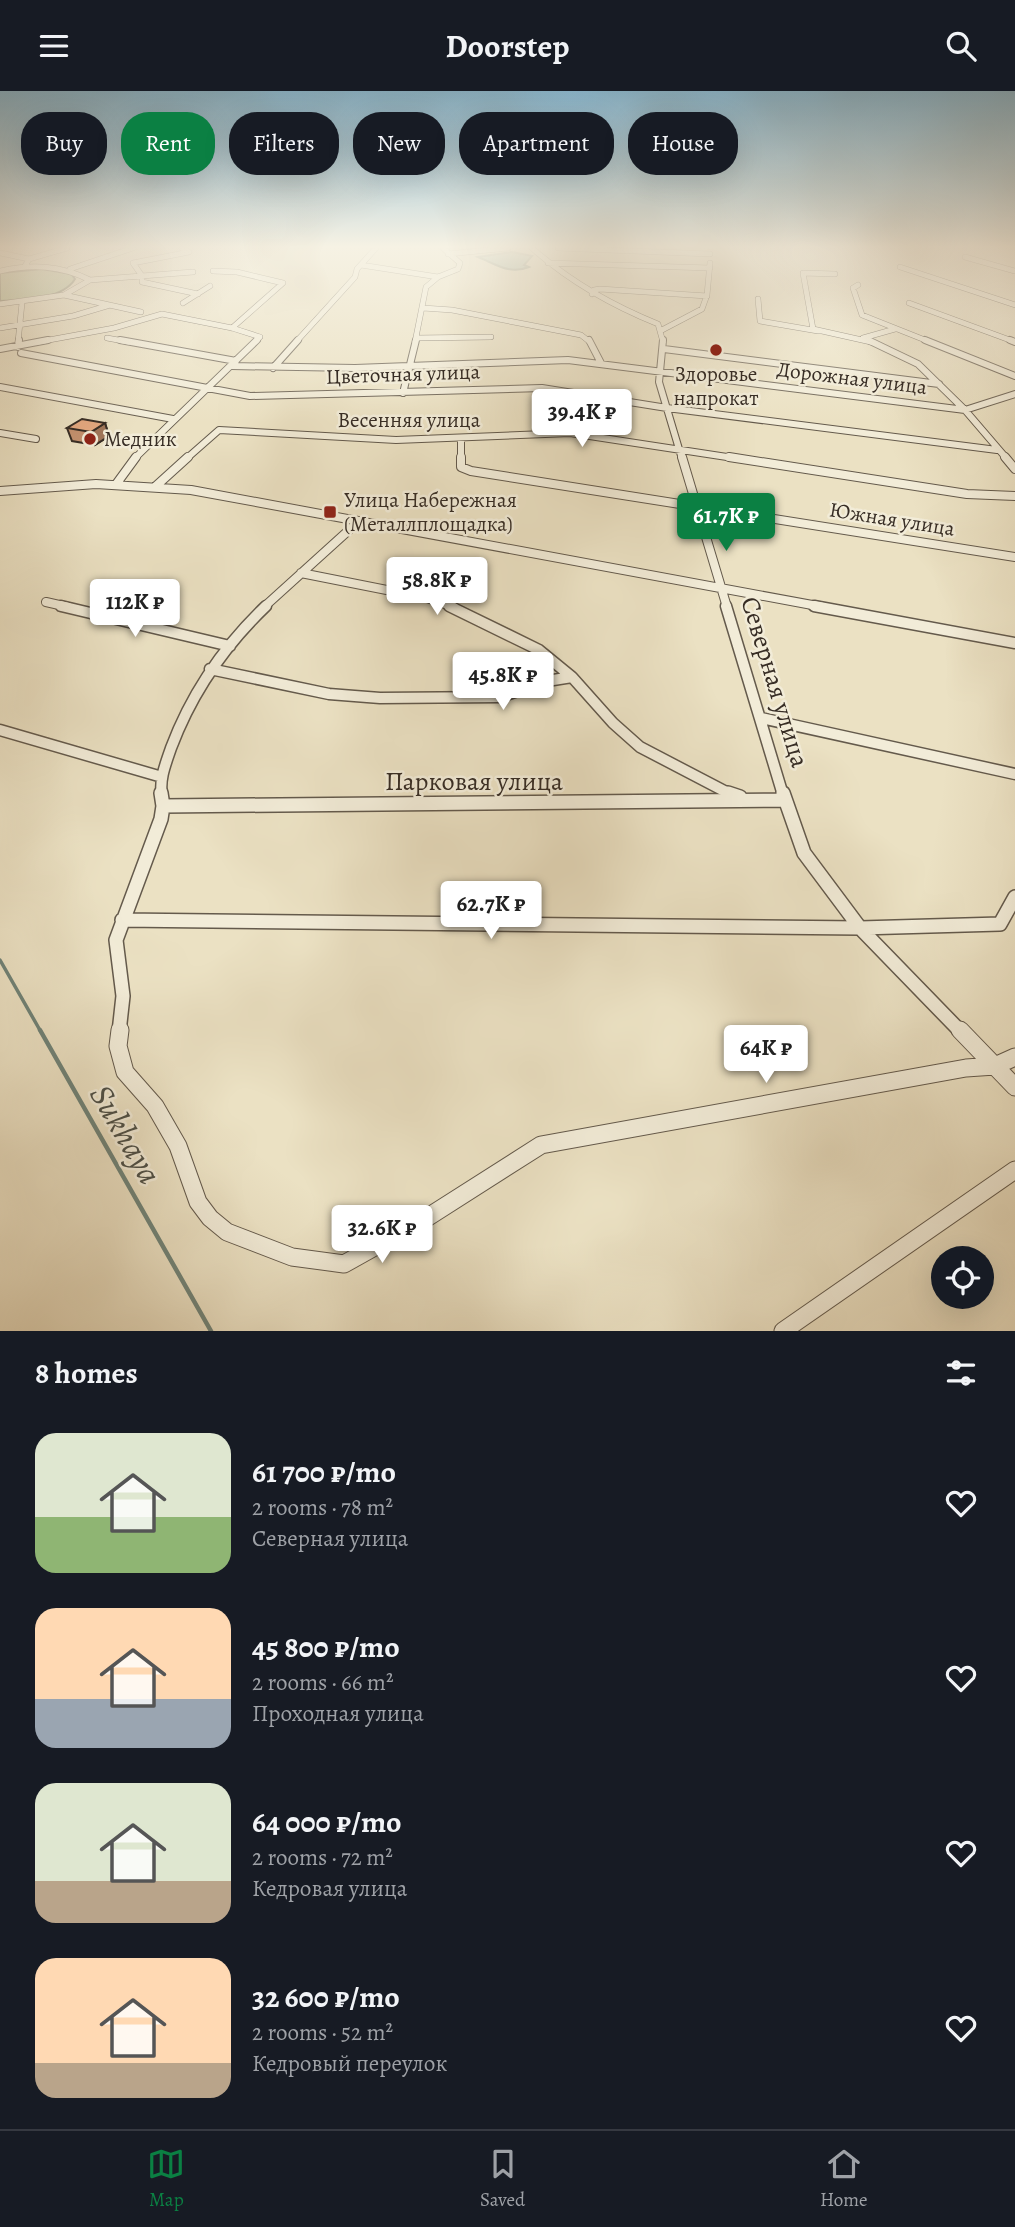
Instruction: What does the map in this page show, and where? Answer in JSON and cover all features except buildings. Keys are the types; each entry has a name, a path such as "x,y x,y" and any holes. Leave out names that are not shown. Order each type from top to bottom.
{"street":[{"path":"19,350 22,306"},
{"path":"0,328 74,316 107,306"},
{"path":"114,306 141,312"},
{"path":"232,328 257,306"},
{"path":"273,367 329,306"},
{"path":"618,306 658,324 662,330 702,312 707,306"},
{"path":"759,306 760,321 863,338 918,363 965,410 1015,469"},
{"path":"809,306 813,329 818,331"},
{"path":"858,306 862,316 1015,376"},
{"path":"917,306 1015,342"},
{"path":"403,393 423,308 464,312 582,335 588,338 601,363"},
{"path":"0,349 19,350 114,328 154,315 170,315 260,337 173,419 134,459 117,483"},
{"path":"863,338 895,329"},
{"name":"Северная улица","path":"662,330 664,349 659,375 667,408 785,800 804,853 860,928 1015,1087"},
{"path":"416,338 491,337"},
{"name":"Дорожная улица","path":"107,338 234,363 273,367 411,366 568,360 965,410"},
{"path":"664,349 939,384"},
{"name":"Цветочная улица","path":"19,350 250,396 542,388 667,408 997,450"},
{"path":"0,387 173,419"},
{"path":"965,410 1015,394"},
{"name":"Весенняя улица","path":"156,486 219,430 356,439 570,433 681,453 967,494 1015,496"},
{"path":"0,433 36,439"},
{"name":"Южная улица","path":"461,438 461,467 471,471 1015,557"},
{"path":"0,491 62,484 117,483 156,486 1015,643"},
{"path":"359,521 301,573 230,646 210,669 194,696 162,777 160,792 164,806 116,940 123,996 118,1046 125,1072 155,1106 178,1146 198,1202 210,1218 227,1232 292,1257 344,1264 428,1217 541,1145 966,1068 995,1066 1015,1057"},
{"path":"301,573 427,599 459,609 539,650 572,677 613,723 640,747 732,795 762,801"},
{"path":"46,602 230,646"},
{"path":"210,669 305,690 380,698 500,697 547,681 572,677"},
{"path":"761,718 1015,774"},
{"path":"0,730 162,777"},
{"name":"Парковая улица","path":"164,806 785,800"},
{"path":"122,920 860,928 1000,924 1015,897"},
{"path":"783,1331 1015,1170"}],"waterway":[{"name":"Sukhaya","path":"0,960 41,1032"},
{"name":"Sukhaya","path":"40,1030 211,1331"}],"place":[{"name":"Здоровье напрокат","path":"716,350"},
{"name":"Медник","path":"90,439"},
{"name":"Улица Набережная (Металлплощадка)","path":"330,512"}]}
